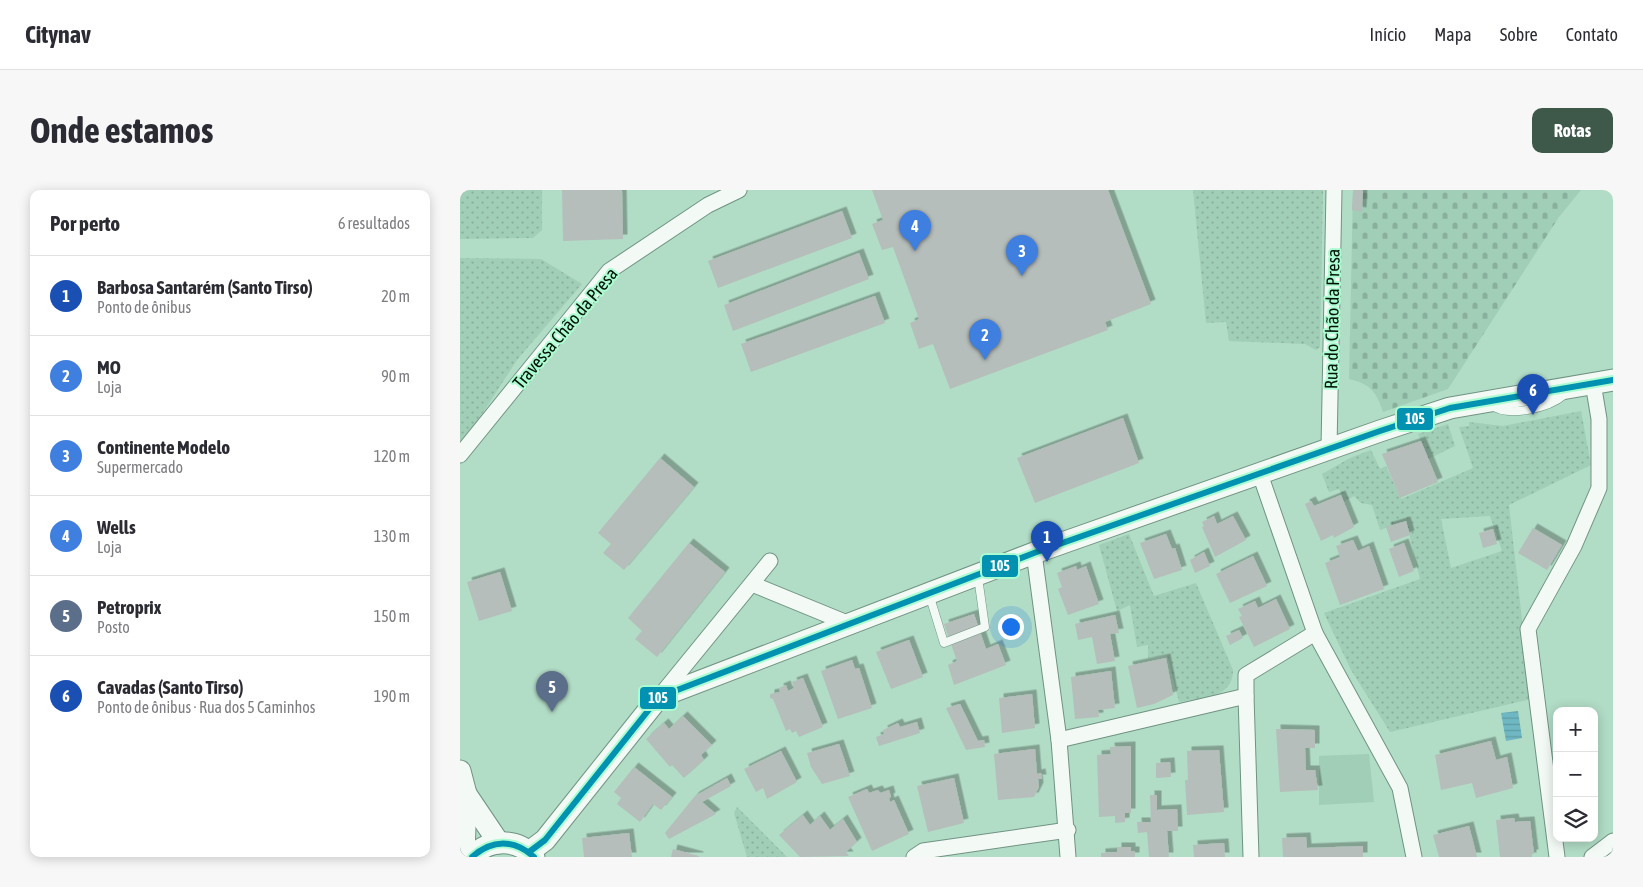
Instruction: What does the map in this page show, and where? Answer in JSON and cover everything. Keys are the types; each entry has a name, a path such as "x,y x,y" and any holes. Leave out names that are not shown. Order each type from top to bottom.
{"street":[{"name":"Travessa Chão da Presa","path":"460,455 609,271 708,205 739,190"},
{"name":"Rua do Chão da Presa","path":"1329,448 1334,190"},
{"path":"660,697 852,625 1034,553 1329,448 1450,408 1603,381 1599,419 1599,488 1574,546 1528,629 1557,857"},
{"path":"1260,474 1315,633 1400,788 1414,857"},
{"path":"1034,553 1060,740 1068,830 1068,857"},
{"path":"472,857 488,846 499,843 510,843 532,854 770,561"},
{"path":"752,584 852,625"},
{"path":"1251,857 1246,675 1315,633"},
{"path":"1060,740 1246,696"},
{"path":"460,771 466,794 464,857"},
{"path":"466,794 499,843"},
{"path":"914,857 923,851 1068,830"},
{"path":"1592,857 1613,840"}],"lane":[{"path":"929,594 944,643 985,627 978,575"}],"green space":[{"path":"460,190 542,190 542,230 533,238 460,239"},
{"path":"1193,190 1323,190 1320,347 1316,350 1305,344 1229,341 1226,322 1206,323"},
{"path":"1353,190 1581,190 1559,217 1448,389 1383,412 1375,394 1367,386 1349,379"},
{"path":"460,258 541,259 582,284 517,360 460,448"},
{"path":"1581,411 1591,465 1509,505 1531,699 1390,732 1351,670 1324,613 1420,579 1406,521 1380,530 1372,505 1361,503 1354,496 1344,502 1339,489 1329,492 1322,474 1350,458 1371,450 1380,469 1386,466 1401,499 1473,468 1459,427 1469,426 1469,422 1503,426","holes":["1490,516 1502,551 1451,568 1441,519"]},
{"path":"1448,424 1455,446 1428,459 1418,434"},
{"path":"1129,534 1154,596 1196,583 1233,670 1232,679 1228,687 1222,692 1179,702 1167,655 1148,658 1148,645 1137,647 1130,605 1117,611 1099,545"},
{"path":"1369,754 1374,802 1319,805 1319,756"},
{"path":"737,807 787,857 747,857 734,813"}],"water":[{"path":"1518,711 1522,738 1506,741 1501,713"}],"building":[{"path":"562,190 622,190 623,239 563,241"},
{"path":"872,190 1108,190 1151,304 1105,322 1108,330 950,389 933,344 919,349 910,323 919,319 893,247 882,250 872,224 883,220"},
{"path":"1353,190 1363,190 1362,212 1352,210"},
{"path":"842,211 852,238 718,288 708,261"},
{"path":"859,253 869,279 733,331 724,305"},
{"path":"875,296 885,323 751,372 741,344"},
{"path":"1123,418 1139,463 1035,503 1017,458"},
{"path":"1421,441 1438,482 1400,498 1382,454"},
{"path":"660,458 694,487 624,570 603,553 611,544 598,533"},
{"path":"1341,495 1354,527 1334,538 1333,535 1321,541 1305,504 1311,501 1314,506"},
{"path":"1214,516 1217,524 1233,516 1246,540 1215,557 1202,527 1204,526 1202,522"},
{"path":"1406,521 1410,535 1391,542 1386,527"},
{"path":"1533,528 1562,545 1547,570 1518,553"},
{"path":"1493,529 1497,544 1483,548 1479,533"},
{"path":"1166,534 1172,549 1175,548 1182,570 1154,579 1140,543"},
{"path":"1353,540 1358,551 1369,546 1384,589 1340,605 1325,563 1340,557 1336,546"},
{"path":"689,543 725,572 657,657 635,639 642,631 628,618"},
{"path":"1404,543 1414,571 1399,577 1389,549"},
{"path":"1204,552 1210,566 1195,573 1190,560"},
{"path":"1253,556 1267,586 1230,603 1216,574"},
{"path":"1076,566 1077,570 1086,566 1099,604 1068,615 1058,589 1062,587 1057,573"},
{"path":"500,572 512,611 479,621 467,582"},
{"path":"1276,599 1290,629 1254,647 1239,617 1242,616 1238,609 1255,601 1258,608"},
{"path":"974,614 986,649 998,644 1006,665 954,685 948,665 957,661 944,624"},
{"path":"1115,615 1119,633 1110,634 1115,661 1097,664 1092,637 1078,640 1075,624"},
{"path":"1239,630 1243,638 1230,645 1226,636"},
{"path":"909,640 923,677 891,689 876,652"},
{"path":"1166,658 1173,695 1154,704 1137,708 1128,666"},
{"path":"852,660 855,669 859,668 872,708 838,719 821,671"},
{"path":"1111,671 1115,708 1098,710 1099,717 1075,719 1071,677"},
{"path":"803,678 823,727 799,737 796,731 792,733 790,729 786,731 773,699 770,698 770,694 780,692 779,688 786,685 788,691 794,688 792,682"},
{"path":"1032,694 1035,728 1002,733 999,698"},
{"path":"960,704 978,741 984,740 985,747 966,750 946,708"},
{"path":"683,716 712,745 701,755 704,760 684,778 672,765 670,767 646,739 664,723 669,729"},
{"path":"917,722 920,733 879,746 876,737 884,734 883,730 898,723 900,727"},
{"path":"1276,729 1315,730 1315,748 1305,748 1306,770 1315,770 1318,790 1280,792"},
{"path":"1491,741 1496,760 1507,757 1513,788 1476,798 1472,783 1441,790 1435,755"},
{"path":"839,744 850,776 822,784 811,767 807,753"},
{"path":"1131,746 1131,813 1125,813 1125,822 1115,823 1115,816 1099,817 1097,755 1111,754 1110,747"},
{"path":"1035,749 1037,774 1041,773 1042,779 1038,779 1039,787 1034,797 998,800 994,754"},
{"path":"1219,750 1224,812 1187,815 1185,780 1188,780 1187,751"},
{"path":"781,751 797,782 767,799 763,788 756,792 744,769"},
{"path":"1170,762 1171,777 1156,778 1156,763"},
{"path":"634,767 672,797 661,810 653,804 640,822 617,804 621,798 614,792"},
{"path":"727,778 731,786 702,802 716,814 669,839 665,833 695,796"},
{"path":"954,778 964,823 928,832 917,786"},
{"path":"867,789 869,793 878,790 880,793 889,790 890,802 894,800 909,834 872,851 848,797"},
{"path":"1150,795 1157,795 1157,810 1177,809 1178,831 1167,831 1169,857 1149,857 1147,832 1138,833 1137,822 1151,822"},
{"path":"803,815 810,825 820,816 830,830 843,819 857,842 846,852 849,856 800,857 779,835"},
{"path":"1514,818 1515,822 1530,821 1534,854 1532,854 1532,857 1500,857 1496,820"},
{"path":"1469,826 1477,857 1439,857 1433,835"},
{"path":"629,833 632,857 584,857 582,838"},
{"path":"1306,837 1307,848 1363,846 1363,857 1283,857 1282,838"},
{"path":"1224,843 1225,857 1194,857 1193,845"},
{"path":"1117,847 1131,847 1131,851 1135,851 1135,857 1101,857 1101,853 1117,852"},
{"path":"673,849 699,856 699,857 671,857"}],"transit line":[{"name":"105","path":"529,852 545,840 659,697 1034,553 1380,431 1450,408 1613,380"},
{"name":"105","path":"472,857 495,844 511,844 534,857"}],"place":[{"name":"Wells","path":"915,251"},
{"name":"Continente Modelo","path":"1022,276"},
{"name":"MO","path":"985,360"},
{"name":"Cavadas (Santo Tirso)","path":"1533,415"},
{"name":"Barbosa Santarém (Santo Tirso)","path":"1047,562"},
{"name":"Petroprix","path":"552,712"}]}
